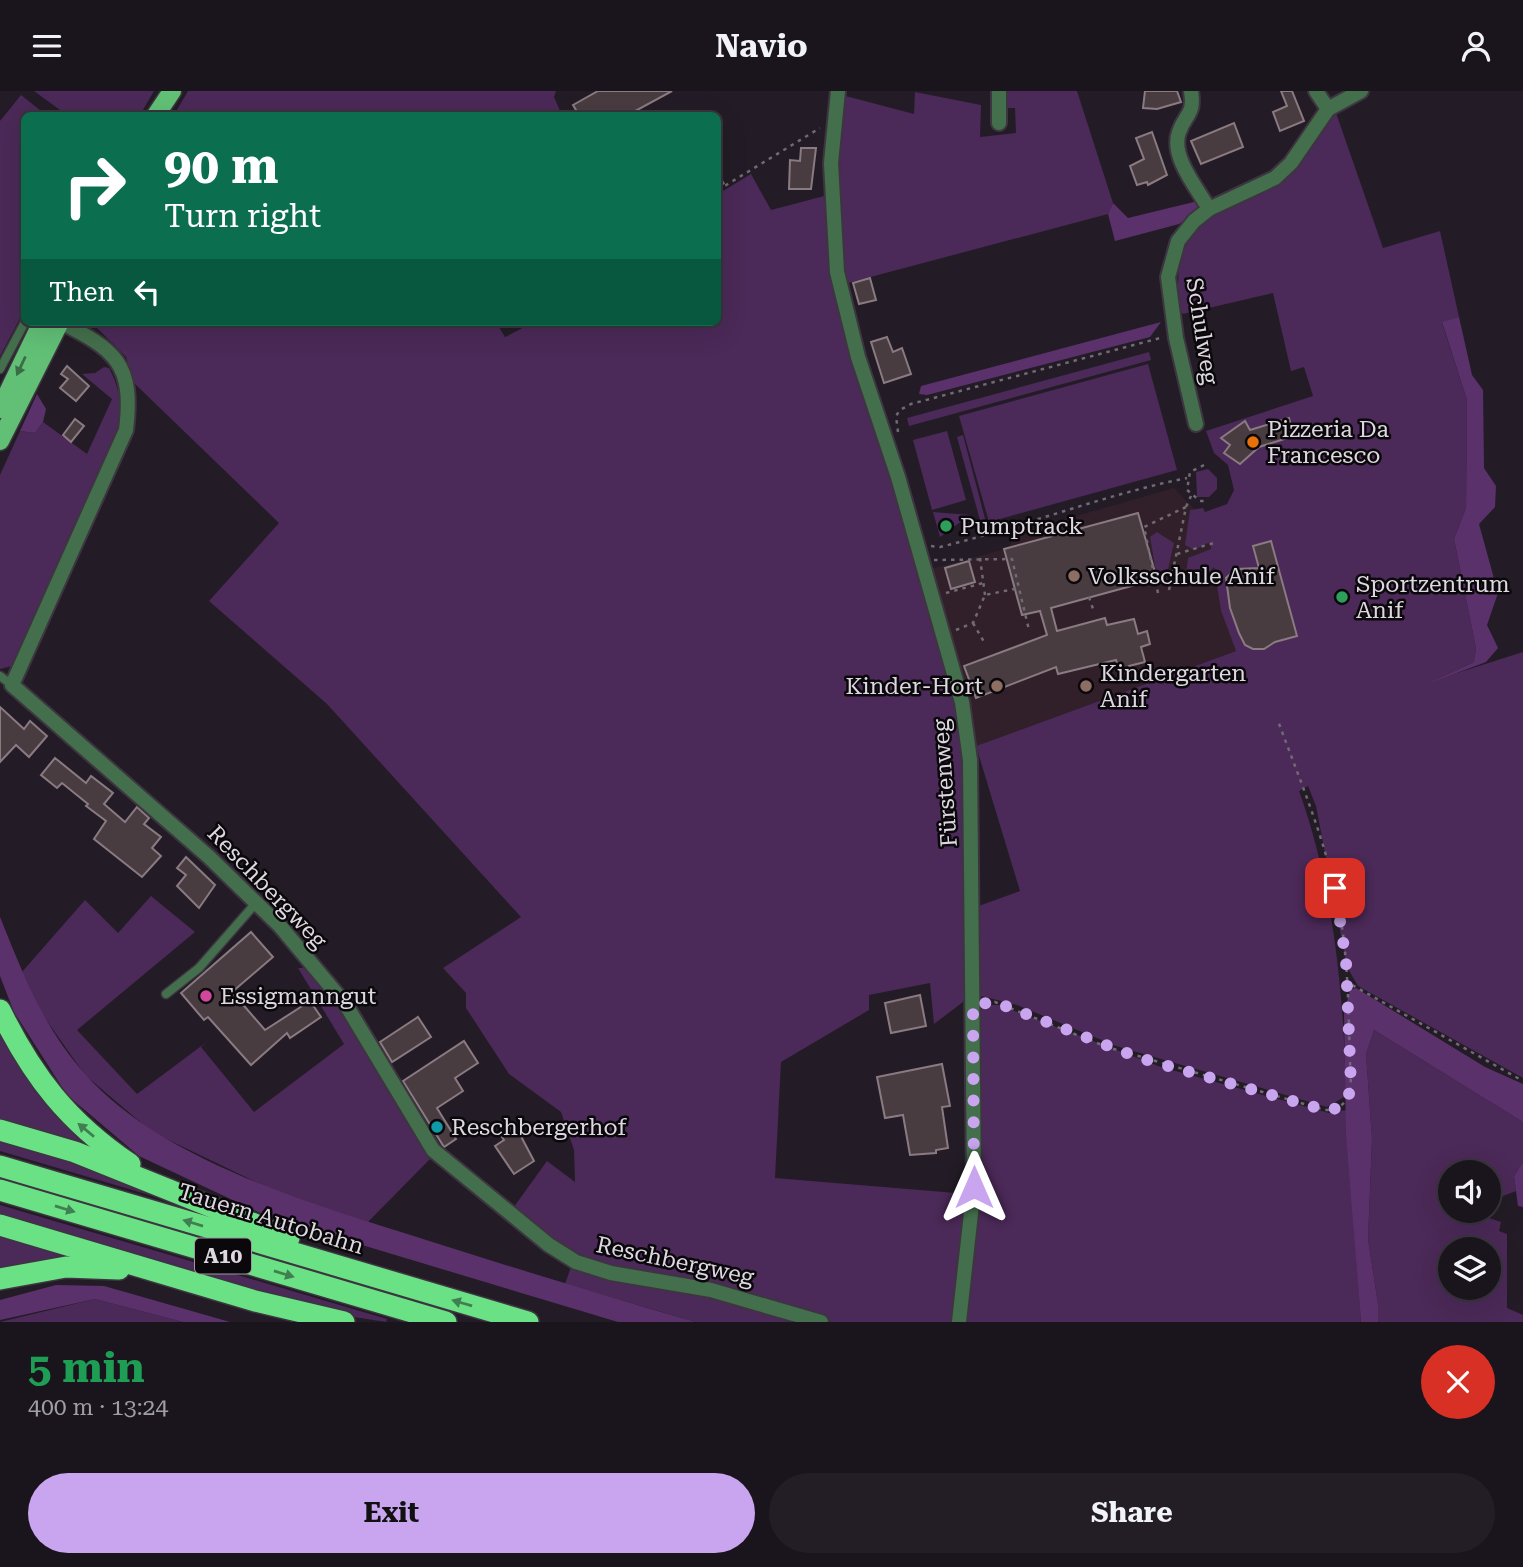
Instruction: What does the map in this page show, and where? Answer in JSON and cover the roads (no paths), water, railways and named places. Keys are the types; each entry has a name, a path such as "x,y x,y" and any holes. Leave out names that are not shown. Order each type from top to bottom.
{"highway":[{"path":"0,1010 20,1051 41,1084 67,1114 109,1150 161,1184"},
{"path":"0,1131 75,1152 161,1184 306,1244 329,1263"},
{"name":"Tauern Autobahn","path":"0,1166 528,1322"},
{"name":"A10","path":"0,1190 446,1322"},
{"path":"0,1225 255,1301 344,1322"},
{"path":"0,1279 66,1267 150,1269"}],"main road":[{"path":"158,112 172,91"},
{"path":"0,409 39,326"},
{"path":"0,441 58,326"}],"street":[{"name":"Fürstenweg","path":"838,91 831,191 837,272 858,357 898,477 962,702 971,770 974,1187 959,1322"},
{"path":"999,91 999,124"},
{"path":"1191,91 1190,115 1179,131 1177,145 1181,161 1209,209"},
{"path":"1316,91 1328,109"},
{"name":"Schulweg","path":"1196,424 1176,334 1168,277 1178,241 1194,221 1209,209 1275,178 1291,163 1328,109 1361,91"},
{"name":"Reschbergweg","path":"68,326 107,347 122,372 130,398 126,431 6,681 209,857 256,903 346,1005 433,1150 549,1245 576,1262 611,1273 711,1290 821,1322"}],"lane":[{"path":"0,369 23,326"},
{"path":"166,994 199,968 256,903"}],"place":[{"name":"Pizzeria Da Francesco","path":"1253,442"},
{"name":"Pumptrack","path":"946,526"},
{"name":"Volksschule Anif","path":"1074,576"},
{"name":"Sportzentrum Anif","path":"1342,597"},
{"name":"Kinder-Hort","path":"997,686"},
{"name":"Kindergarten Anif","path":"1086,686"},
{"name":"Essigmanngut","path":"206,996"},
{"name":"Reschbergerhof","path":"437,1127"}]}
